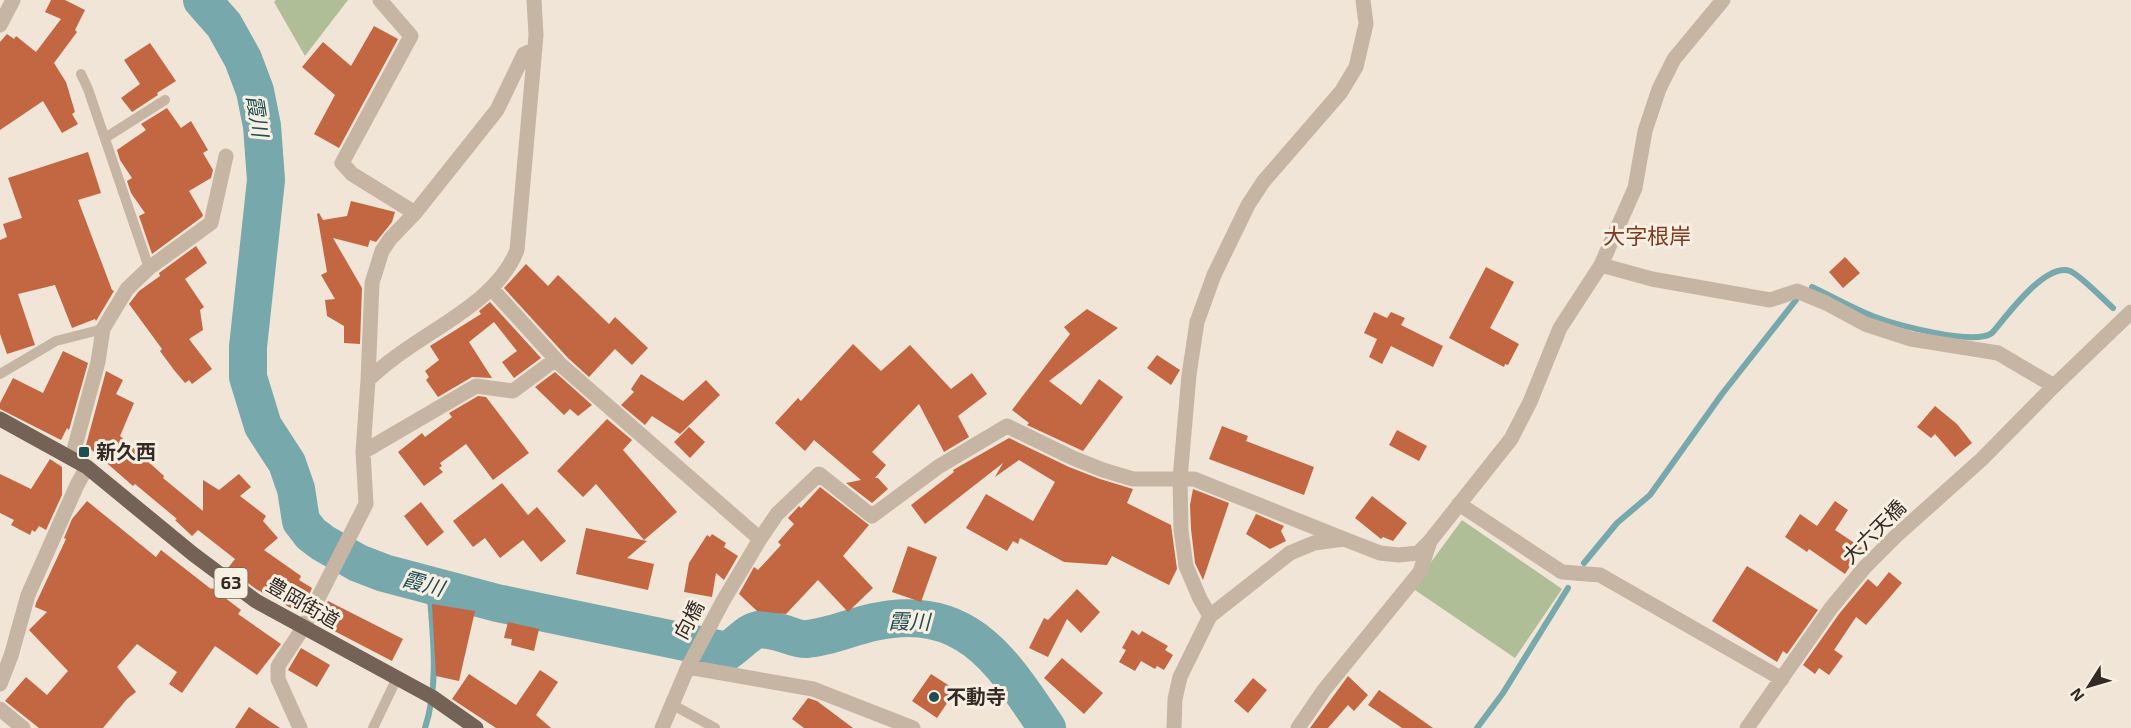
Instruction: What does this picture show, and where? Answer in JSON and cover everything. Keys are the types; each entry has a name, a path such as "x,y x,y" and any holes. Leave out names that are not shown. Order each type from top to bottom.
{"main road":[{"name":"豊岡街道","path":"0,419 87,467 227,581 256,601 446,706 476,728"}],"street":[{"path":"380,0 411,36 342,163 352,174 415,213"},
{"path":"368,380 393,358 454,317 491,288 512,262 517,249 535,49 534,0"},
{"path":"1210,616 1186,566 1181,530 1180,479 1189,375 1197,322 1212,278 1248,205 1263,182 1341,92 1356,68 1366,24 1363,0"},
{"path":"1180,479 1194,479 1380,553 1399,555 1418,553 1511,439 1530,402 1560,328 1601,265 1635,188 1645,131 1659,89 1674,59 1723,0"},
{"path":"0,25 7,3"},
{"path":"300,728 278,679 278,666 303,628 366,504 363,452 372,283 375,268 390,239 415,213 497,110 524,54 535,49"},
{"path":"72,457 98,362 103,329 128,289 149,268 211,223 226,156"},
{"path":"1601,265 1652,279 1770,300 1797,291 1826,303 1865,324 1911,339 1998,353 2054,386"},
{"path":"491,288 556,360 760,539"},
{"name":"大六天橋","path":"1747,728 1832,608 1865,567 1896,536 1983,459 2131,312"},
{"path":"363,452 476,386 513,391 556,360"},
{"name":"向橋","path":"662,728 690,663 760,539 777,514 819,474 872,516 938,467 1007,426 1103,470 1133,479 1180,479"},
{"path":"0,684 11,656 28,595 76,485 87,467"},
{"path":"1459,504 1562,572 1600,575 1782,679"},
{"path":"1174,728 1175,699 1180,677 1210,616 1290,554 1314,543 1344,539"},
{"path":"1298,728 1324,690 1420,572 1430,541"},
{"path":"690,663 813,689 913,728"},
{"path":"0,709 23,728"}],"lane":[{"path":"81,74 149,268"},
{"path":"105,138 165,100"},
{"path":"0,374 56,341 103,329"},
{"path":"373,728 397,678"},
{"path":"673,705 716,728"}],"green space":[{"path":"276,0 348,0 305,56 274,2"},
{"path":"1462,520 1562,589 1515,658 1412,588"}],"building":[{"path":"51,0 65,0 85,10 75,30 77,32 54,63 66,82 75,112 72,114 78,124 62,133 43,101 0,130 0,42 7,34 14,39 16,36 36,52 61,19 45,12"},
{"path":"374,26 398,39 339,148 314,134 335,95 302,67 323,42 351,66"},
{"path":"150,43 176,81 132,112 121,98 140,84 124,60"},
{"path":"167,108 181,128 191,121 208,150 203,153 213,170 211,178 189,191 202,217 152,254 139,216 145,213 131,193 127,181 132,178 120,160 117,150 146,130 141,124"},
{"path":"88,152 101,193 78,200 114,291 96,321 95,319 72,328 55,285 18,294 35,345 7,354 0,334 0,240 7,237 3,224 22,218 8,178"},
{"path":"351,201 395,212 392,222 376,242 370,240 368,247 333,238 362,288 360,344 344,343 344,326 327,316 325,300 335,299 321,275 327,272 317,214 319,213 323,220 347,216"},
{"path":"196,246 207,263 185,279 204,307 200,310 203,330 189,339 212,369 192,384 189,380 185,383 174,370 160,351 162,349 129,304 139,291 160,276 159,273"},
{"path":"1845,257 1860,273 1843,288 1829,272"},
{"path":"526,264 548,286 558,275 609,324 615,317 648,348 632,365 615,349 589,377 568,358 504,288"},
{"path":"1486,267 1514,282 1490,328 1519,344 1508,365 1505,364 1504,367 1449,338"},
{"path":"490,302 541,358 514,378 502,362 517,351 494,322 469,342 492,378 472,377 438,397 426,380 429,377 425,371 439,360 430,346 481,314 479,311"},
{"path":"1087,309 1118,328 1049,381 1081,405 1099,379 1123,397 1083,451 1027,425 1029,423 1012,410 1070,334 1064,327"},
{"path":"1374,312 1387,318 1391,312 1405,318 1401,325 1443,346 1433,367 1391,346 1382,364 1369,357 1377,339 1364,333"},
{"path":"853,344 881,371 910,345 951,389 972,373 987,394 958,416 969,437 944,452 919,404 872,452 886,465 875,478 878,478 888,489 872,503 846,483 861,480 814,440 805,451 775,423 798,398 801,401"},
{"path":"63,351 88,363 69,430 67,428 61,440 0,409 0,403 13,378 43,393"},
{"path":"1157,355 1180,370 1171,385 1147,368"},
{"path":"106,371 123,380 116,394 134,403 120,436 164,476 163,478 203,511 203,480 219,490 239,474 251,487 240,496 266,516 263,521 278,538 264,550 301,576 299,580 312,588 300,613 256,589 228,568 235,559 198,530 192,536 175,520 177,519 135,484 133,486 86,445"},
{"path":"555,372 592,405 578,416 570,409 564,415 535,387"},
{"path":"641,374 683,401 706,380 720,395 680,434 652,416 645,425 621,405 634,392 631,389"},
{"path":"478,396 486,397 529,453 493,480 466,444 440,463 442,466 439,468 443,472 424,486 398,452 422,433 425,437 452,417 449,413"},
{"path":"1935,406 1957,424 1972,443 1955,457 1935,434 1931,438 1917,427"},
{"path":"607,419 632,440 623,450 677,512 644,540 596,484 583,497 557,471"},
{"path":"1222,426 1248,436 1246,441 1314,467 1304,495 1209,459"},
{"path":"689,427 705,442 690,458 674,442"},
{"path":"1397,430 1427,446 1419,461 1389,445"},
{"path":"1009,438 1069,467 1133,489 1127,503 1171,525 1177,569 1169,585 1112,556 1107,565 1064,562 1020,538 1018,544 1013,541 1007,551 966,528 986,494 1033,521 1055,482 1019,460 995,477 1003,463 925,524 911,505 954,472 953,470"},
{"path":"50,459 62,467 62,495 46,530 39,526 35,532 32,530 30,535 11,525 14,520 0,513 0,474 31,489"},
{"path":"502,483 528,515 537,507 566,541 541,562 523,540 500,558 485,538 473,547 453,521"},
{"path":"820,487 869,525 843,556 873,588 848,612 818,580 786,614 757,611 739,594 754,567 758,570 781,545 778,542 794,524 788,518 799,506 801,508"},
{"path":"1193,489 1229,503 1203,580 1195,563 1191,529 1190,505"},
{"path":"1372,496 1407,523 1393,541 1383,537 1381,539 1355,518"},
{"path":"87,501 156,557 161,550 241,610 238,614 281,644 257,675 215,646 182,693 169,684 177,672 137,644 117,667 136,692 127,699 103,728 39,728 5,701 26,677 47,695 68,671 29,630 47,612 35,607 36,603 66,539 64,538 72,519"},
{"path":"1835,501 1848,510 1835,530 1862,548 1845,574 1809,549 1807,552 1785,537 1800,514 1817,526"},
{"path":"421,502 444,532 427,546 404,516"},
{"path":"1256,514 1284,526 1281,531 1286,541 1270,549 1246,534"},
{"path":"586,528 647,541 627,558 654,564 648,590 576,574"},
{"path":"712,534 726,543 724,547 738,556 724,580 716,573 712,597 684,592 689,563 707,535 710,537"},
{"path":"908,546 937,557 921,602 892,592"},
{"path":"1747,566 1818,610 1787,654 1783,651 1777,662 1712,621"},
{"path":"1889,572 1902,583 1866,625 1856,617 1834,650 1843,656 1829,675 1819,668 1815,674 1803,665 1839,614 1868,579 1877,587"},
{"path":"1077,589 1100,612 1081,633 1067,619 1048,657 1029,648 1044,618 1048,620"},
{"path":"328,601 403,639 392,661 317,622"},
{"path":"432,604 475,611 459,681 436,676"},
{"path":"508,622 539,629 534,651 511,645 512,639 504,638"},
{"path":"1132,630 1139,635 1142,631 1168,646 1165,650 1173,655 1164,670 1157,666 1155,669 1141,661 1135,671 1119,662 1126,650 1122,648"},
{"path":"301,648 330,665 317,687 288,670"},
{"path":"1062,658 1103,693 1084,714 1044,678"},
{"path":"540,670 558,682 536,715 551,728 496,728 452,699 469,674 516,705"},
{"path":"931,674 956,690 937,718 912,701"},
{"path":"1348,676 1368,695 1354,711 1348,705 1328,728 1310,728"},
{"path":"1253,678 1267,690 1248,713 1234,701"},
{"path":"1379,690 1433,728 1402,728 1368,705"},
{"path":"808,698 817,701 853,728 804,728 792,719"},
{"path":"249,707 280,728 235,728"}],"waterway":[{"name":"霞川","path":"202,0 224,25 243,59 255,91 262,126 266,180 248,347 248,377 263,426 287,463 296,489 301,521 311,534 358,563 384,573 497,603 728,651 749,634 759,630 774,631 804,639 824,636 874,622 906,618 934,621 957,629 978,642 1014,680 1047,728"},
{"path":"1812,287 1886,321 1953,336 1983,336 1992,333 2038,282 2060,270 2074,273 2113,308"},
{"path":"1584,563 1617,523 1650,495 1722,394 1796,300"},
{"path":"425,728 430,711 434,675 429,584"},
{"path":"1477,728 1503,693 1568,588"}],"place":[{"name":"新久西","path":"84,452"},
{"name":"不動寺","path":"934,697"}],"district":[{"name":"大字根岸","path":"1647,236"}]}
